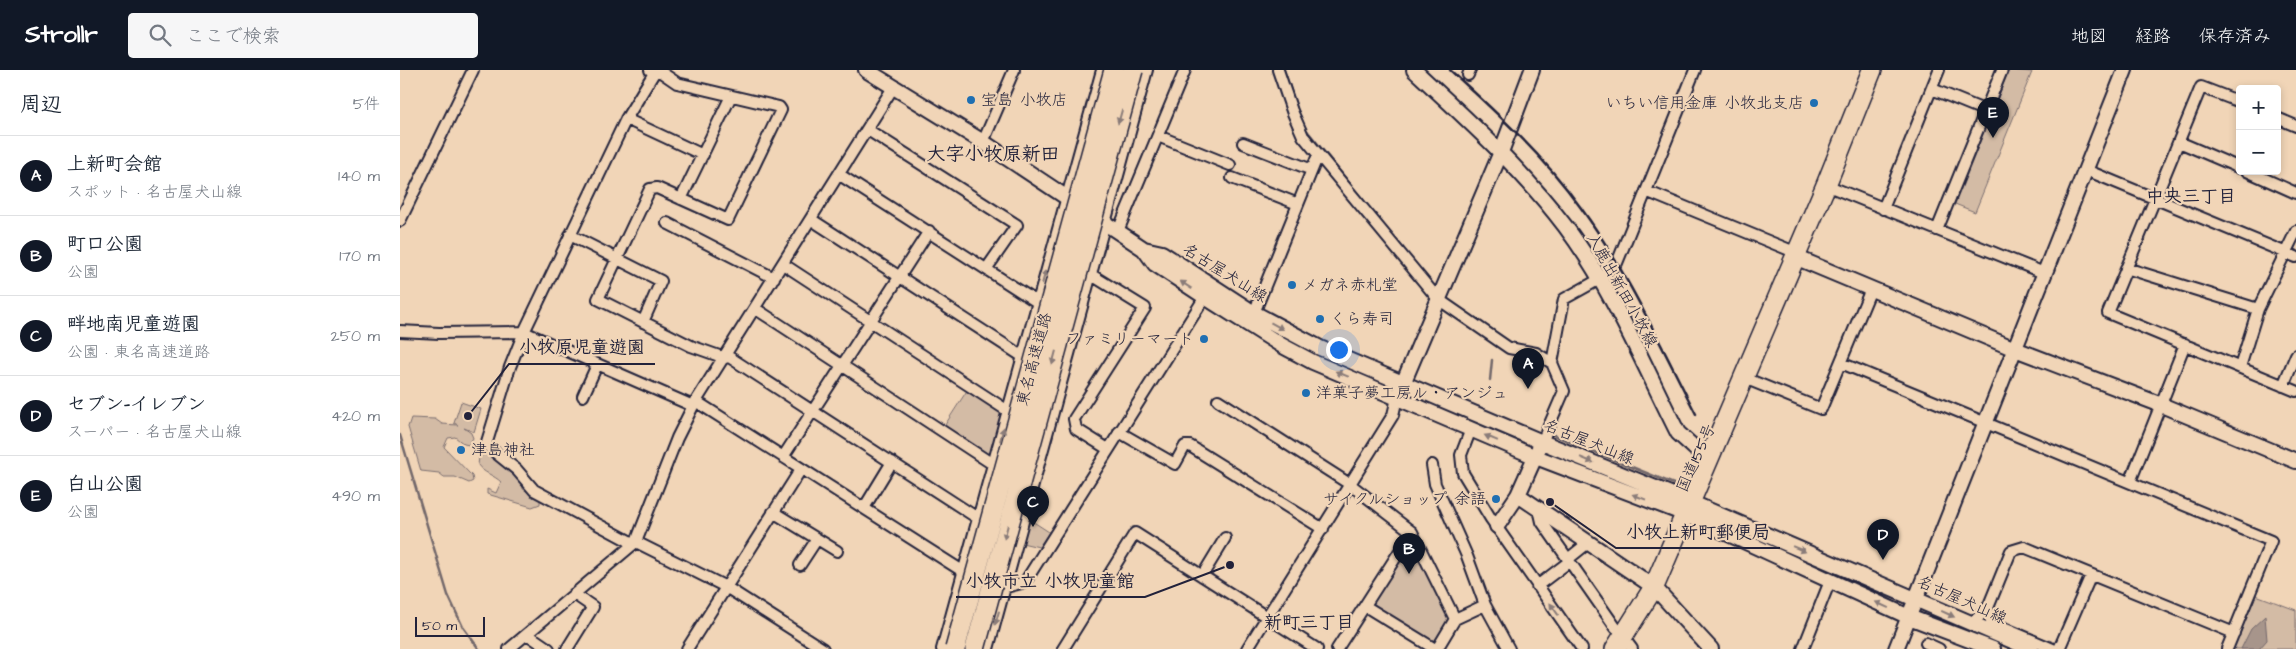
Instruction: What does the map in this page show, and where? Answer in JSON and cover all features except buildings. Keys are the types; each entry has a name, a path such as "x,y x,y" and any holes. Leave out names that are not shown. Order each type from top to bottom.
{"highway":[{"name":"東名高速道路","path":"955,649 1114,70"},
{"name":"東名高速道路","path":"974,649 1133,70"},
{"name":"国道155号","path":"1603,649 1622,641 1650,584 1682,506 1794,260 1826,185 1870,71"},
{"name":"国道155号","path":"1682,506 1699,452 1736,367 1778,285 1794,260"}],"main road":[{"name":"名古屋犬山線","path":"866,70 983,142 1065,198 1118,231 1144,249 1156,264 1204,297 1281,345 1313,362 1536,457 1682,506 1916,599 2031,649"},
{"name":"入鹿出新田小牧線","path":"1414,70 1518,168 1566,226 1600,279 1678,433 1699,452"},
{"path":"1397,398 1501,152 1532,70"},
{"path":"1896,649 2125,70"},
{"name":"名古屋犬山線","path":"1144,249 1162,253 1254,313 1320,348 1542,442 1682,506 1830,581 1909,617 1992,649"},
{"path":"1794,260 1871,289 2014,349 2159,404 2296,461"},
{"path":"1496,526 1518,495 1542,442"},
{"path":"1518,495 1650,584 1711,649"}],"street":[{"path":"400,221 473,70"},
{"path":"983,142 1014,70"},
{"path":"942,649 994,465 1065,198 1102,70"},
{"path":"988,649 1147,70"},
{"path":"1118,231 1185,70"},
{"path":"1278,70 1303,136 1438,299 1509,348 1536,352 1552,363 1564,391 1542,442"},
{"path":"1552,363 1564,299 1600,279 1616,263 1695,70"},
{"path":"1883,209 1939,70"},
{"path":"1938,230 2002,70"},
{"path":"823,649 812,646 726,587 636,542 629,541 534,490 518,470 486,445 510,367 524,332 626,119 655,71 677,83 779,107 780,113 728,220 658,188 650,189 598,299 691,346 725,356 979,519"},
{"path":"1098,82 1140,93"},
{"path":"509,649 636,542 677,438 695,404 812,220 894,86"},
{"path":"2236,100 2201,87 2108,313 2296,391"},
{"path":"1932,89 1986,111"},
{"path":"681,199 731,96"},
{"path":"626,119 703,155"},
{"path":"2281,120 2296,126"},
{"path":"868,130 1017,225 988,268"},
{"path":"1158,136 1230,165"},
{"path":"2179,142 2236,166"},
{"path":"1243,143 1312,170"},
{"path":"1254,313 1318,155"},
{"path":"2086,170 2296,257"},
{"path":"840,175 988,268 1037,302"},
{"path":"2256,175 2296,193"},
{"path":"1232,178 1298,204"},
{"path":"1826,185 2044,273"},
{"path":"1646,191 1794,260"},
{"path":"812,220 1022,356"},
{"path":"667,223 774,278"},
{"path":"2240,367 2258,309 2296,230"},
{"path":"783,457 929,231"},
{"path":"570,235 661,281 642,322"},
{"path":"783,264 1008,411"},
{"path":"2126,268 2258,309"},
{"path":"1090,274 1145,308 1074,419 1076,429 1108,448"},
{"path":"1742,376 1821,409 1871,289"},
{"path":"400,331 439,333 524,332 596,365 695,404 783,457 964,572 1006,587 1025,582 1204,297"},
{"path":"756,309 841,367 994,465"},
{"path":"2130,482 2159,404 2185,344"},
{"path":"2282,386 2296,355"},
{"path":"1841,363 2271,540 2227,649"},
{"path":"582,396 596,365"},
{"path":"1247,649 1393,415 1397,398"},
{"path":"1218,400 1351,485 1412,532 1455,619"},
{"path":"1471,429 1461,455 1463,473 1496,526 1582,649"},
{"path":"1119,432 1175,464 1185,446 1190,446 1323,529"},
{"path":"864,508 892,462"},
{"path":"1432,465 1435,484 1467,556 1485,605 1509,649"},
{"path":"687,649 800,469"},
{"path":"1539,510 1542,522 1622,641"},
{"path":"773,512 838,551"},
{"path":"1337,649 1412,532"},
{"path":"1063,649 1135,533 1317,649"},
{"path":"800,565 817,538"},
{"path":"1202,576 1225,538"},
{"path":"1537,586 1588,543"},
{"path":"1970,624 1987,610 2011,551 2024,547 2234,633"},
{"path":"2059,649 2091,575"},
{"path":"1803,649 1830,581"},
{"path":"567,649 593,607 574,594"},
{"path":"1365,606 1436,649 1455,619 1485,605"},
{"path":"1987,610 1992,623 2053,649"},
{"path":"1991,633 2007,629"},
{"path":"527,634 550,649"},
{"path":"1926,643 1939,649"}],"shaded area":[{"path":"2009,70 2032,72 1975,212 1955,204"},
{"path":"968,389 1002,411 990,458 943,428"},
{"path":"461,402 481,409 474,432 464,428 471,433 473,438 469,445 464,444 455,437 448,438 444,447 472,476 473,481 469,483 455,477 444,477 439,473 421,471 408,427 411,418 435,419 442,424 458,425 454,423"},
{"path":"487,453 495,456 522,479 523,489 540,498 540,504 532,507 487,494 487,489 496,493 501,482 478,465 479,457"},
{"path":"1032,498 1042,504 1032,521 1049,532 1039,547 1022,543"},
{"path":"1409,544 1414,545 1449,619 1443,633 1432,644 1373,608 1372,603"},
{"path":"2256,595 2296,610 2296,649 2233,649"},
{"path":"2265,616 2267,640 2259,649 2241,649 2251,629"}],"waterway":[{"path":"1284,70 1300,118"},
{"path":"1305,128 1364,201"},
{"path":"1490,380 1492,360"},
{"path":"1551,434 1676,485"},
{"path":"400,435 448,595 463,627 479,649"}],"railway":[{"path":"1450,70 1536,153 1581,208 1628,282 1696,414"}],"place":[{"name":"宝島 小牧店","path":"971,100"},
{"name":"いちい信用金庫 小牧北支店","path":"1814,103"},
{"name":"白山公園","path":"1993,138"},
{"name":"メガネ赤札堂","path":"1292,285"},
{"name":"くら寿司","path":"1320,319"},
{"name":"ファミリーマート","path":"1204,339"},
{"name":"上新町会館","path":"1528,389"},
{"name":"洋菓子夢工房ル・アンジュ","path":"1306,393"},
{"name":"小牧原児童遊園","path":"468,416"},
{"name":"津島神社","path":"461,450"},
{"name":"サイクルショップ 余語","path":"1496,499"},
{"name":"小牧上新町郵便局","path":"1550,502"},
{"name":"畔地南児童遊園","path":"1033,527"},
{"name":"セブン-イレブン","path":"1883,560"},
{"name":"小牧市立 小牧児童館","path":"1230,565"},
{"name":"町口公園","path":"1409,574"}],"district":[{"name":"大字小牧原新田","path":"993,154"},
{"name":"中央三丁目","path":"2191,196"},
{"name":"新町三丁目","path":"1309,622"}]}
